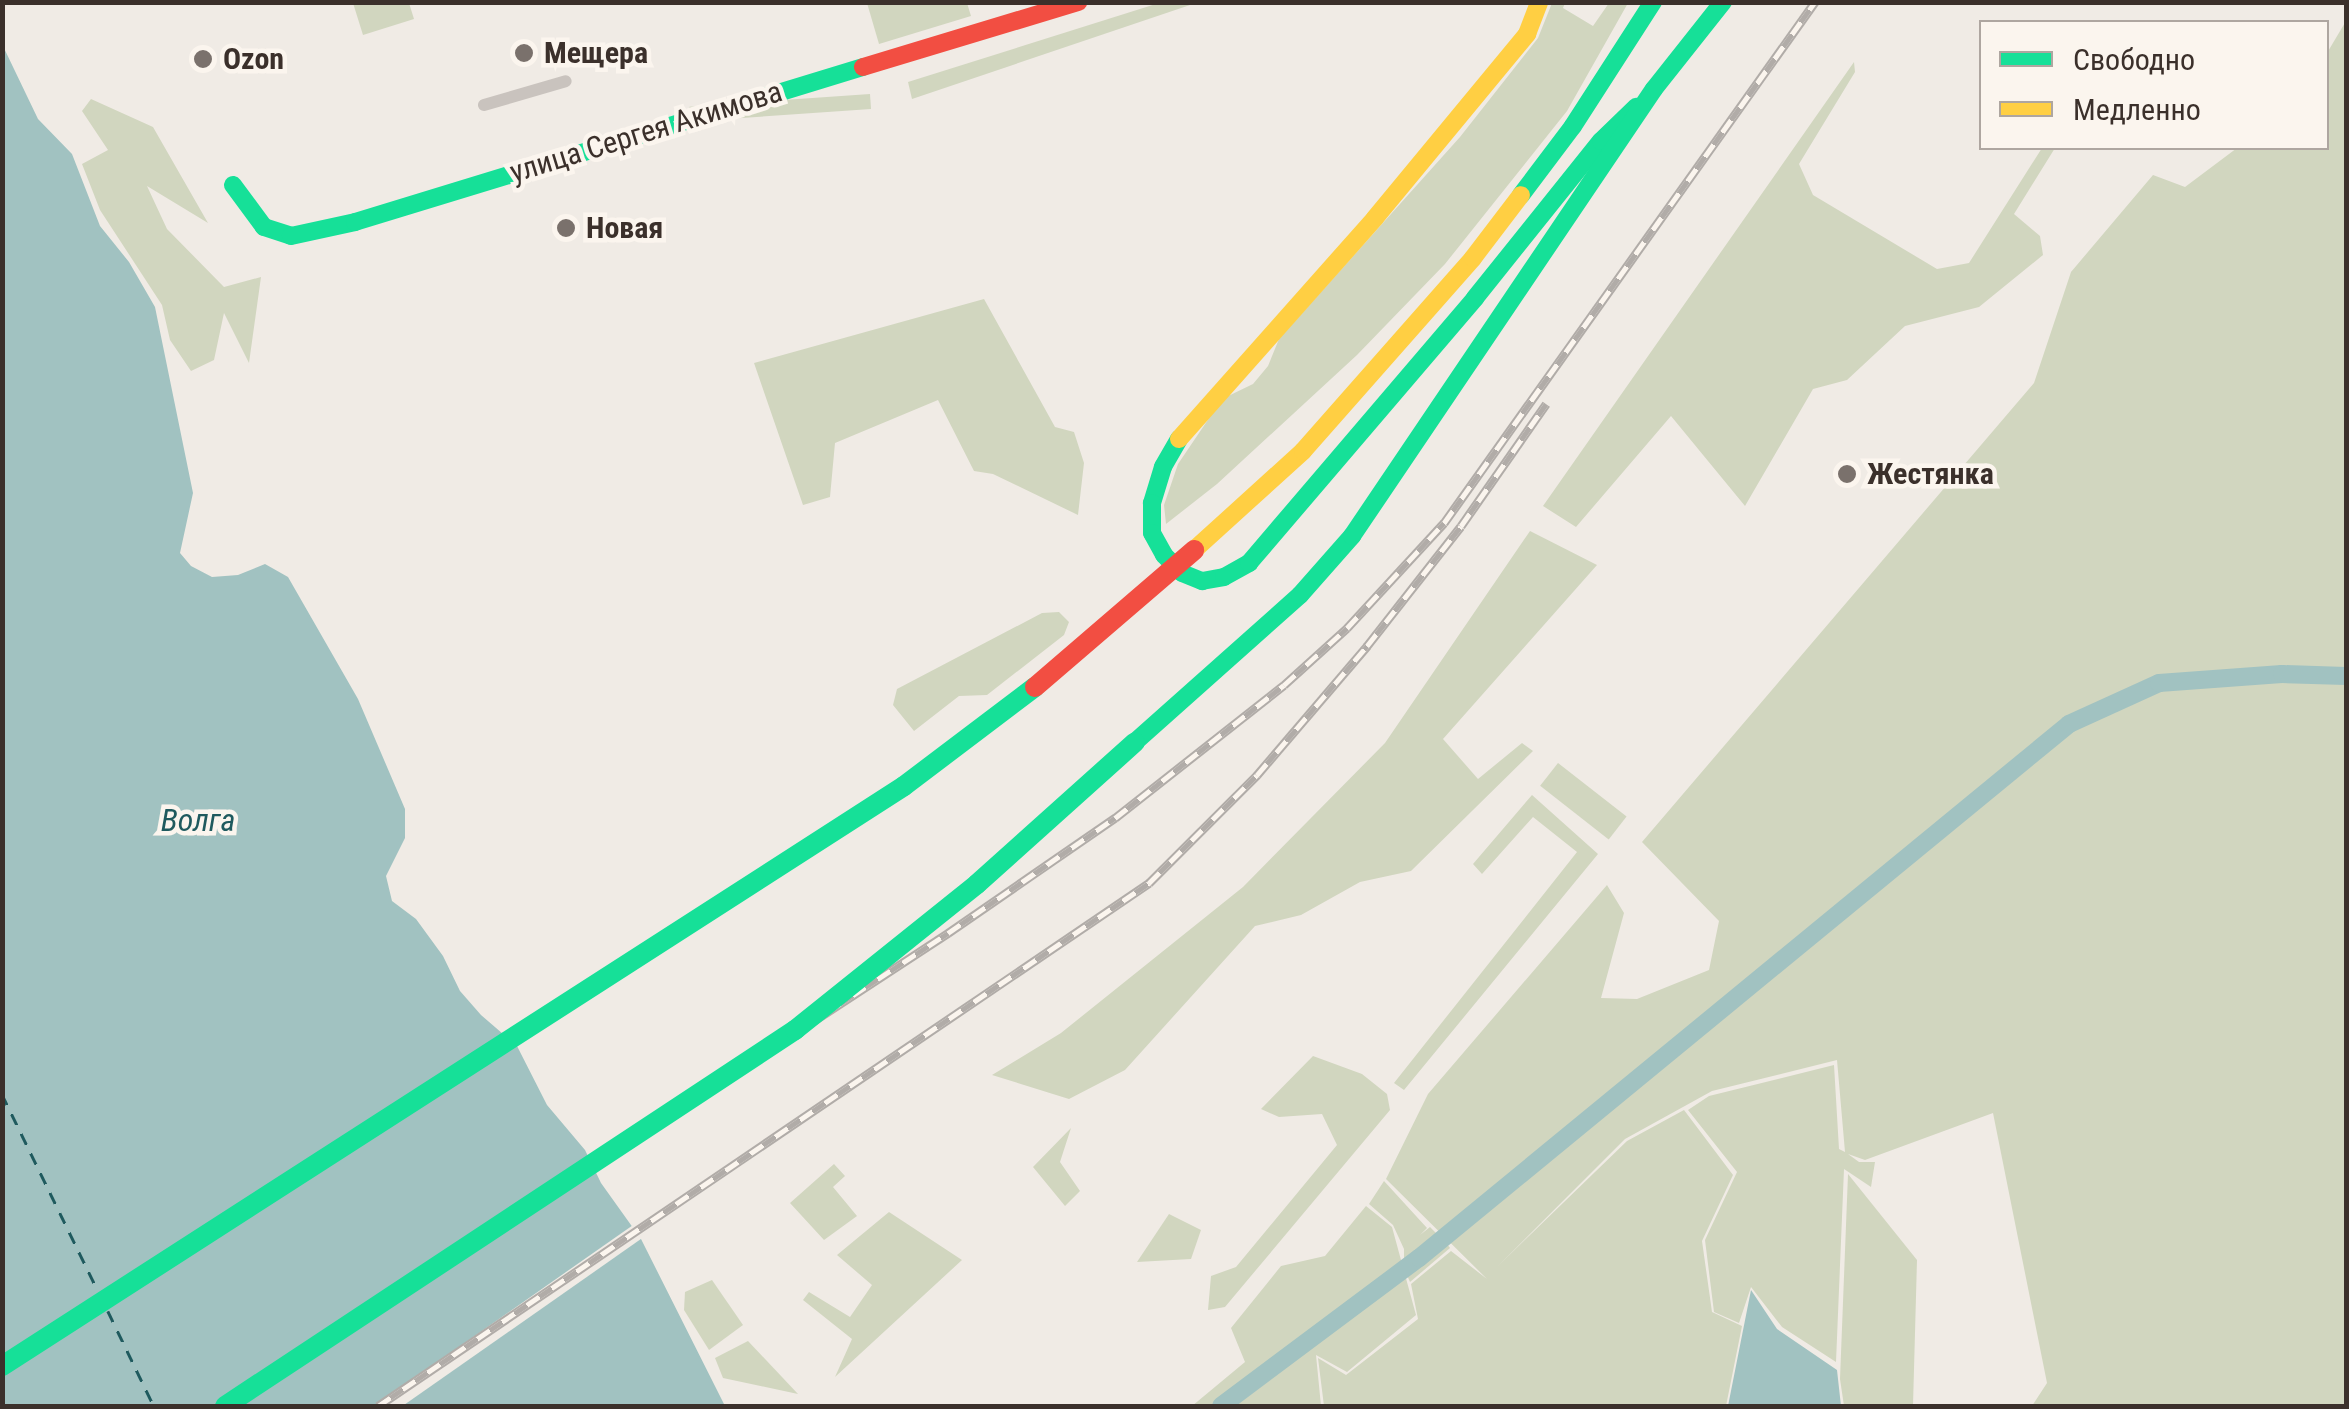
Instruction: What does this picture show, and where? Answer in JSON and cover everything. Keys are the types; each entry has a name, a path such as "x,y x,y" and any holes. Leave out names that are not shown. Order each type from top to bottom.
{"main road":[{"name":"улица Сергея Акимова","path":"233,184 264,226 292,236 355,222 1078,2"},
{"path":"1539,2 1527,34 1399,190 1186,429 1163,466 1152,503 1152,533 1164,556 1182,573 1202,581 1224,576 1260,554 1600,141 1654,89"},
{"path":"2,1366 904,786 1039,684 1303,451 1473,258 1573,126 1652,2"},
{"path":"225,1406 795,1030 932,922 1300,595 1352,536 1654,89 1723,2"}],"street":[{"path":"484,106 566,81"}],"green space":[{"path":"353,3 409,3 414,19 363,35"},
{"path":"867,3 967,3 971,16 879,44"},
{"path":"1159,3 1196,3 912,99 908,82"},
{"path":"1552,3 1565,3 1563,8 1593,26 1609,3 1628,3 1567,111 1445,264 1357,355 1217,484 1166,524 1164,505 1178,464 1222,399 1253,384 1268,366 1279,339 1460,137 1538,38"},
{"path":"2346,21 2346,1406 2032,1406 2047,1383 1993,1113 1865,1160 1848,1154 1859,1162 1875,1162 1871,1187 1844,1169 1836,1362 1782,1327 1751,1287 1739,1323 1714,1312 1705,1240 1737,1172 1688,1110 1709,1096 1834,1065 1839,1149 1845,1152 1837,1060 1712,1091 1625,1139 1498,1266 1627,1141 1684,1110 1733,1175 1702,1241 1712,1312 1742,1326 1726,1406 1324,1406 1318,1358 1346,1375 1418,1319 1411,1284 1451,1251 1487,1279 1386,1179 1428,1094 1607,885 1624,913 1601,998 1637,999 1709,970 1719,921 1642,842 2034,383 2071,272 2153,175 2185,187 2234,150 2329,150 2329,50"},
{"path":"1854,62 1855,72 1799,164 1813,195 1937,269 1969,263 2041,150 2054,150 2014,214 2040,236 2043,255 1979,307 1905,326 1847,380 1813,389 1745,506 1671,416 1576,527 1543,506"},
{"path":"870,94 871,109 690,122 689,107"},
{"path":"91,99 153,127 208,223 147,186 167,229 224,287 261,277 249,363 224,313 214,360 191,371 170,340 162,305 100,210 82,164 108,150 82,111"},
{"path":"984,299 1055,427 1074,432 1084,463 1078,515 993,474 974,471 938,400 835,443 830,497 803,505 754,363"},
{"path":"1530,531 1597,565 1443,739 1478,779 1522,743 1533,751 1411,871 1360,882 1301,915 1255,926 1125,1070 1069,1099 992,1075 1061,1033 1243,887 1385,743"},
{"path":"1059,612 1069,622 1064,635 987,695 959,696 914,731 893,705 897,689 1042,613"},
{"path":"1558,763 1627,817 1609,839 1540,786"},
{"path":"1532,795 1598,854 1404,1090 1394,1083 1577,852 1533,817 1482,874 1473,864"},
{"path":"1313,1056 1362,1074 1387,1094 1390,1110 1225,1307 1208,1310 1211,1276 1236,1267 1337,1145 1322,1114 1279,1117 1261,1109"},
{"path":"1071,1128 1060,1162 1080,1191 1065,1206 1033,1167"},
{"path":"834,1164 845,1176 833,1187 857,1216 824,1240 790,1203"},
{"path":"1848,1174 1917,1260 1913,1406 1844,1406 1840,1379"},
{"path":"1384,1181 1427,1228 1420,1235 1430,1227 1437,1234 1404,1263 1404,1249 1393,1225 1369,1204"},
{"path":"1366,1206 1392,1227 1416,1315 1347,1372 1316,1355 1321,1406 1192,1406 1245,1362 1231,1328 1281,1266 1325,1256"},
{"path":"889,1212 962,1260 835,1377 852,1339 803,1300 809,1292 850,1317 872,1285 837,1255"},
{"path":"1169,1214 1201,1230 1191,1259 1137,1262"},
{"path":"1445,1241 1450,1248 1410,1282 1406,1273"},
{"path":"712,1280 743,1325 709,1350 684,1310 685,1292"},
{"path":"748,1341 798,1394 723,1378 715,1358"}],"water":[{"name":"Волга","path":"2,44 38,119 72,154 100,226 129,262 155,307 193,493 180,553 191,566 212,577 238,575 265,564 288,577 358,699 405,809 405,838 386,876 392,901 416,919 443,956 460,991 517,1046 547,1105 585,1150 601,1183 641,1239 725,1406 3,1406"},
{"path":"1751,1290 1777,1329 1837,1370 1841,1406 1728,1406"}],"pier":[{"path":"636,1223 645,1236 403,1406 375,1406"}],"waterway":[{"path":"1221,1406 1419,1258 2069,724 2159,683 2282,674 2346,676"}],"ferry route":[{"path":"2,1094 98,1291"},
{"path":"108,1311 154,1406"}],"railway":[{"path":"225,1406 948,933 1115,818 1284,685 1347,628 1444,523 1815,2"},
{"path":"378,1406 1149,883 1257,775 1367,646 1461,526 1546,404"}],"traffic: fast":[{"path":"1521,195 1573,126 1653,2"},
{"path":"1135,742 1300,595 1352,536 1654,89 1723,2"},
{"path":"233,185 264,227 291,236 355,222 863,67"},
{"path":"1179,439 1163,467 1152,503 1152,533 1164,555 1182,573 1202,581 1224,577 1249,563 1475,298 1601,141 1636,107"},
{"path":"2,1366 904,786 1035,687"},
{"path":"225,1406 795,1030 977,884 1135,742"}],"traffic: slow":[{"path":"1179,439 1375,218 1527,34 1539,2"},
{"path":"1194,550 1303,451 1473,258 1521,195"}],"traffic: jam":[{"path":"863,67 1078,2"},
{"path":"1035,687 1194,550"}],"place":[{"name":"Мещера","path":"524,53"},
{"name":"Ozon","path":"203,59"},
{"name":"Новая","path":"566,228"},
{"name":"Жестянка","path":"1847,474"}]}
